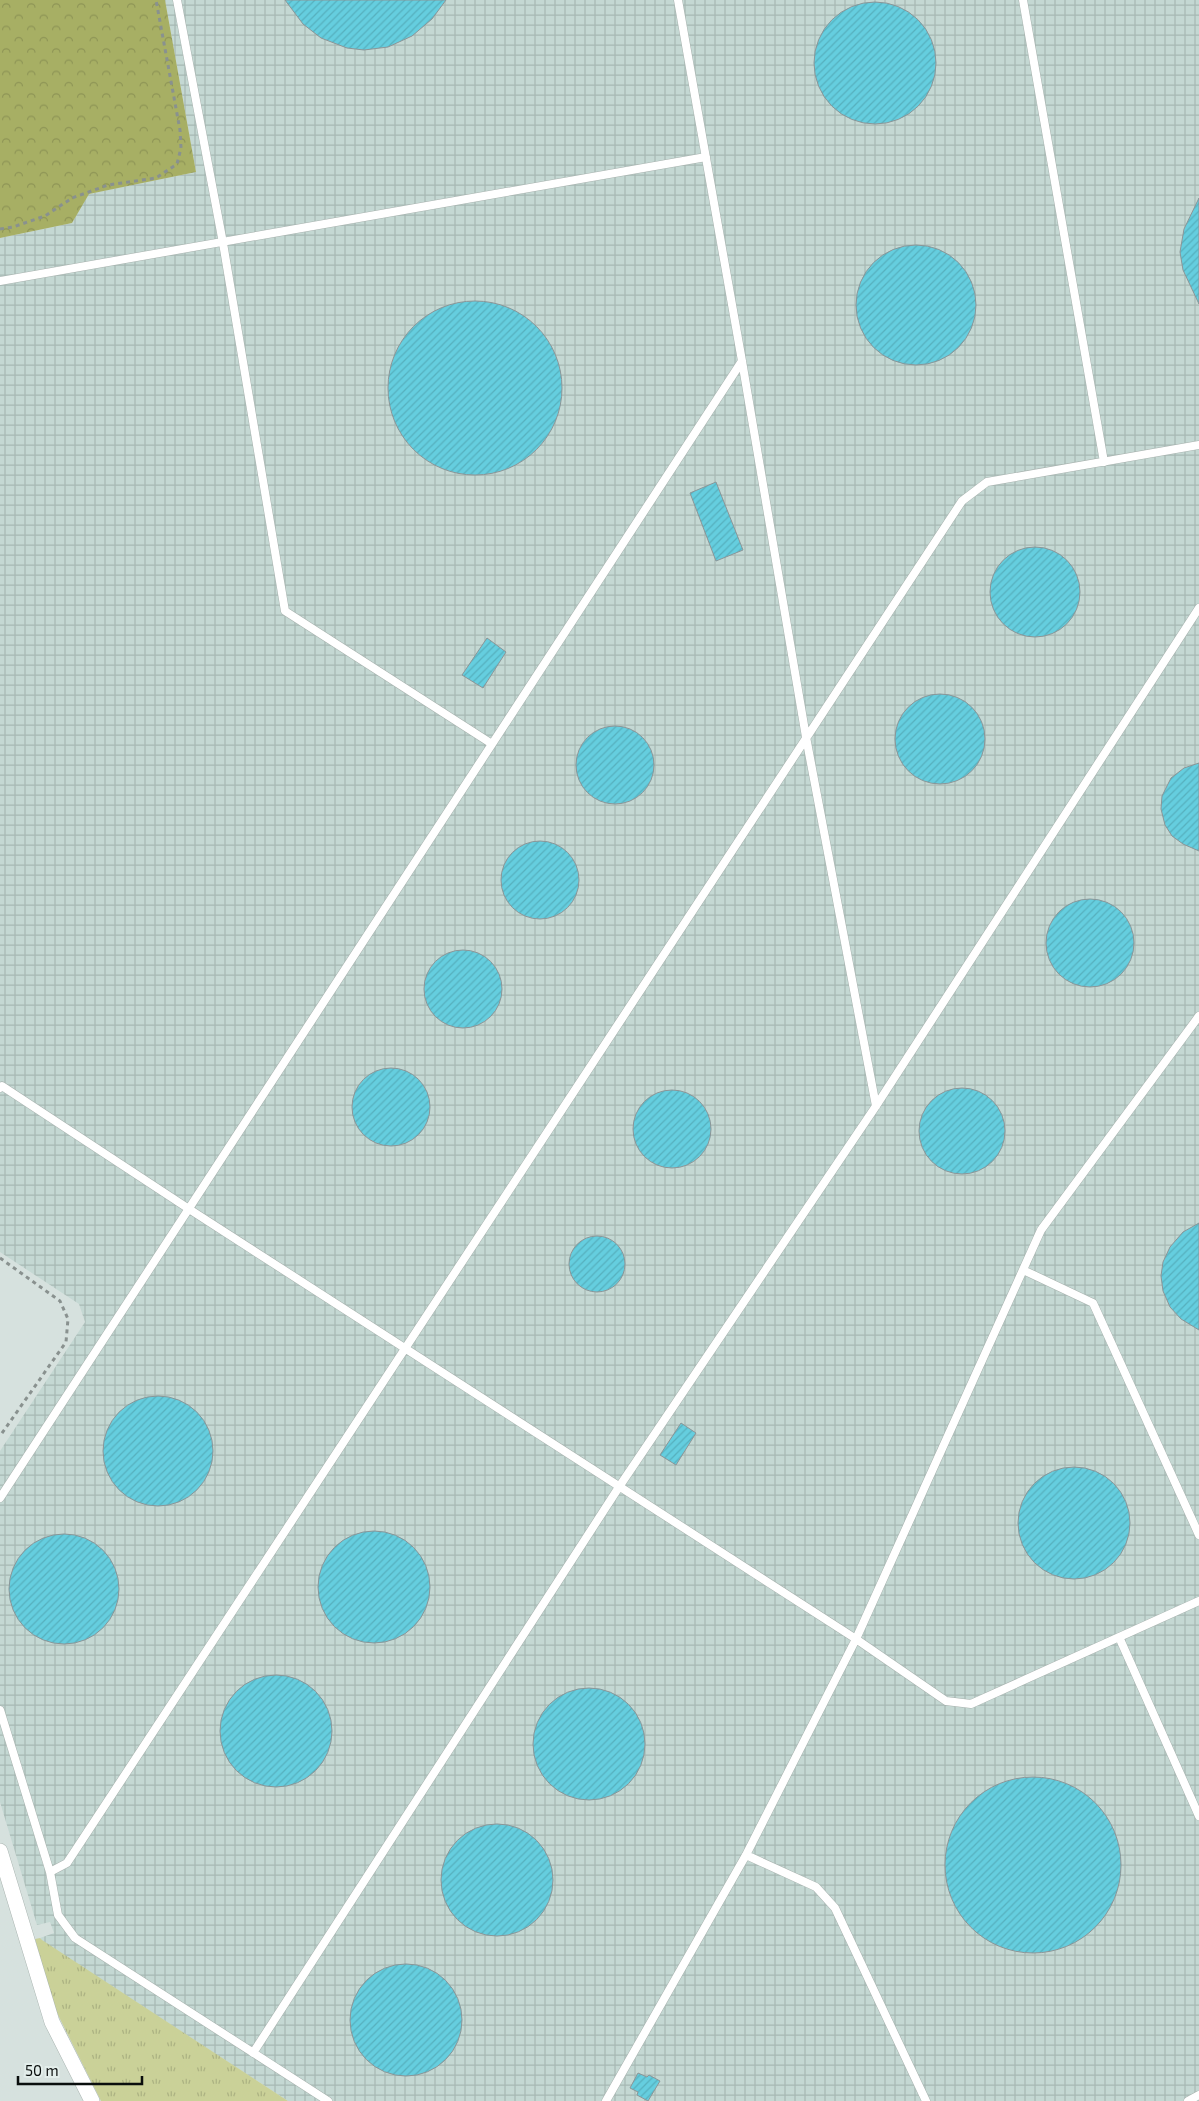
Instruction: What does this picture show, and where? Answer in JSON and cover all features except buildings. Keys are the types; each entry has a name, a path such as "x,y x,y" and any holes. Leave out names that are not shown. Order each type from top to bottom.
{"street":[{"path":"0,1851 52,2022 92,2101"}],"lane":[{"path":"177,0 223,243 285,610 492,744"},
{"path":"678,0 806,737 876,1106"},
{"path":"1024,0 1104,462"},
{"path":"0,281 706,157"},
{"path":"0,1498 742,360"},
{"path":"50,1872 67,1863 962,501 987,482 1199,445"},
{"path":"253,2053 619,1487 876,1106 1199,608"},
{"path":"606,2101 746,1855 856,1639 1041,1230 1199,1016"},
{"path":"0,1088 2,1086 405,1349 856,1639 946,1701 971,1704 1199,1601"},
{"path":"1023,1270 1093,1303 1199,1535"},
{"path":"1119,1637 1199,1816"},
{"path":"0,1710 50,1872 58,1914 75,1938 328,2101"},
{"path":"746,1855 816,1887 835,1908 926,2101"},
{"path":"1188,2101 1199,2096"}],"path":[{"path":"0,229 13,227 45,216 72,198 108,185 156,178 177,164 181,148 180,130 156,0"},
{"path":"0,1258 60,1301 68,1319 66,1342 0,1436"}],"shaded area":[{"path":"165,0 1199,0 1199,2101 288,2101 40,1938 54,1933 50,1922 37,1925 0,1802 0,1451 85,1322 79,1304 0,1252 0,238 72,223 88,194 196,172"}],"green space":[{"path":"0,0 165,0 196,172 89,194 72,223 0,238"},
{"path":"40,1938 288,2101 101,2101 54,2007 35,1939"}]}
